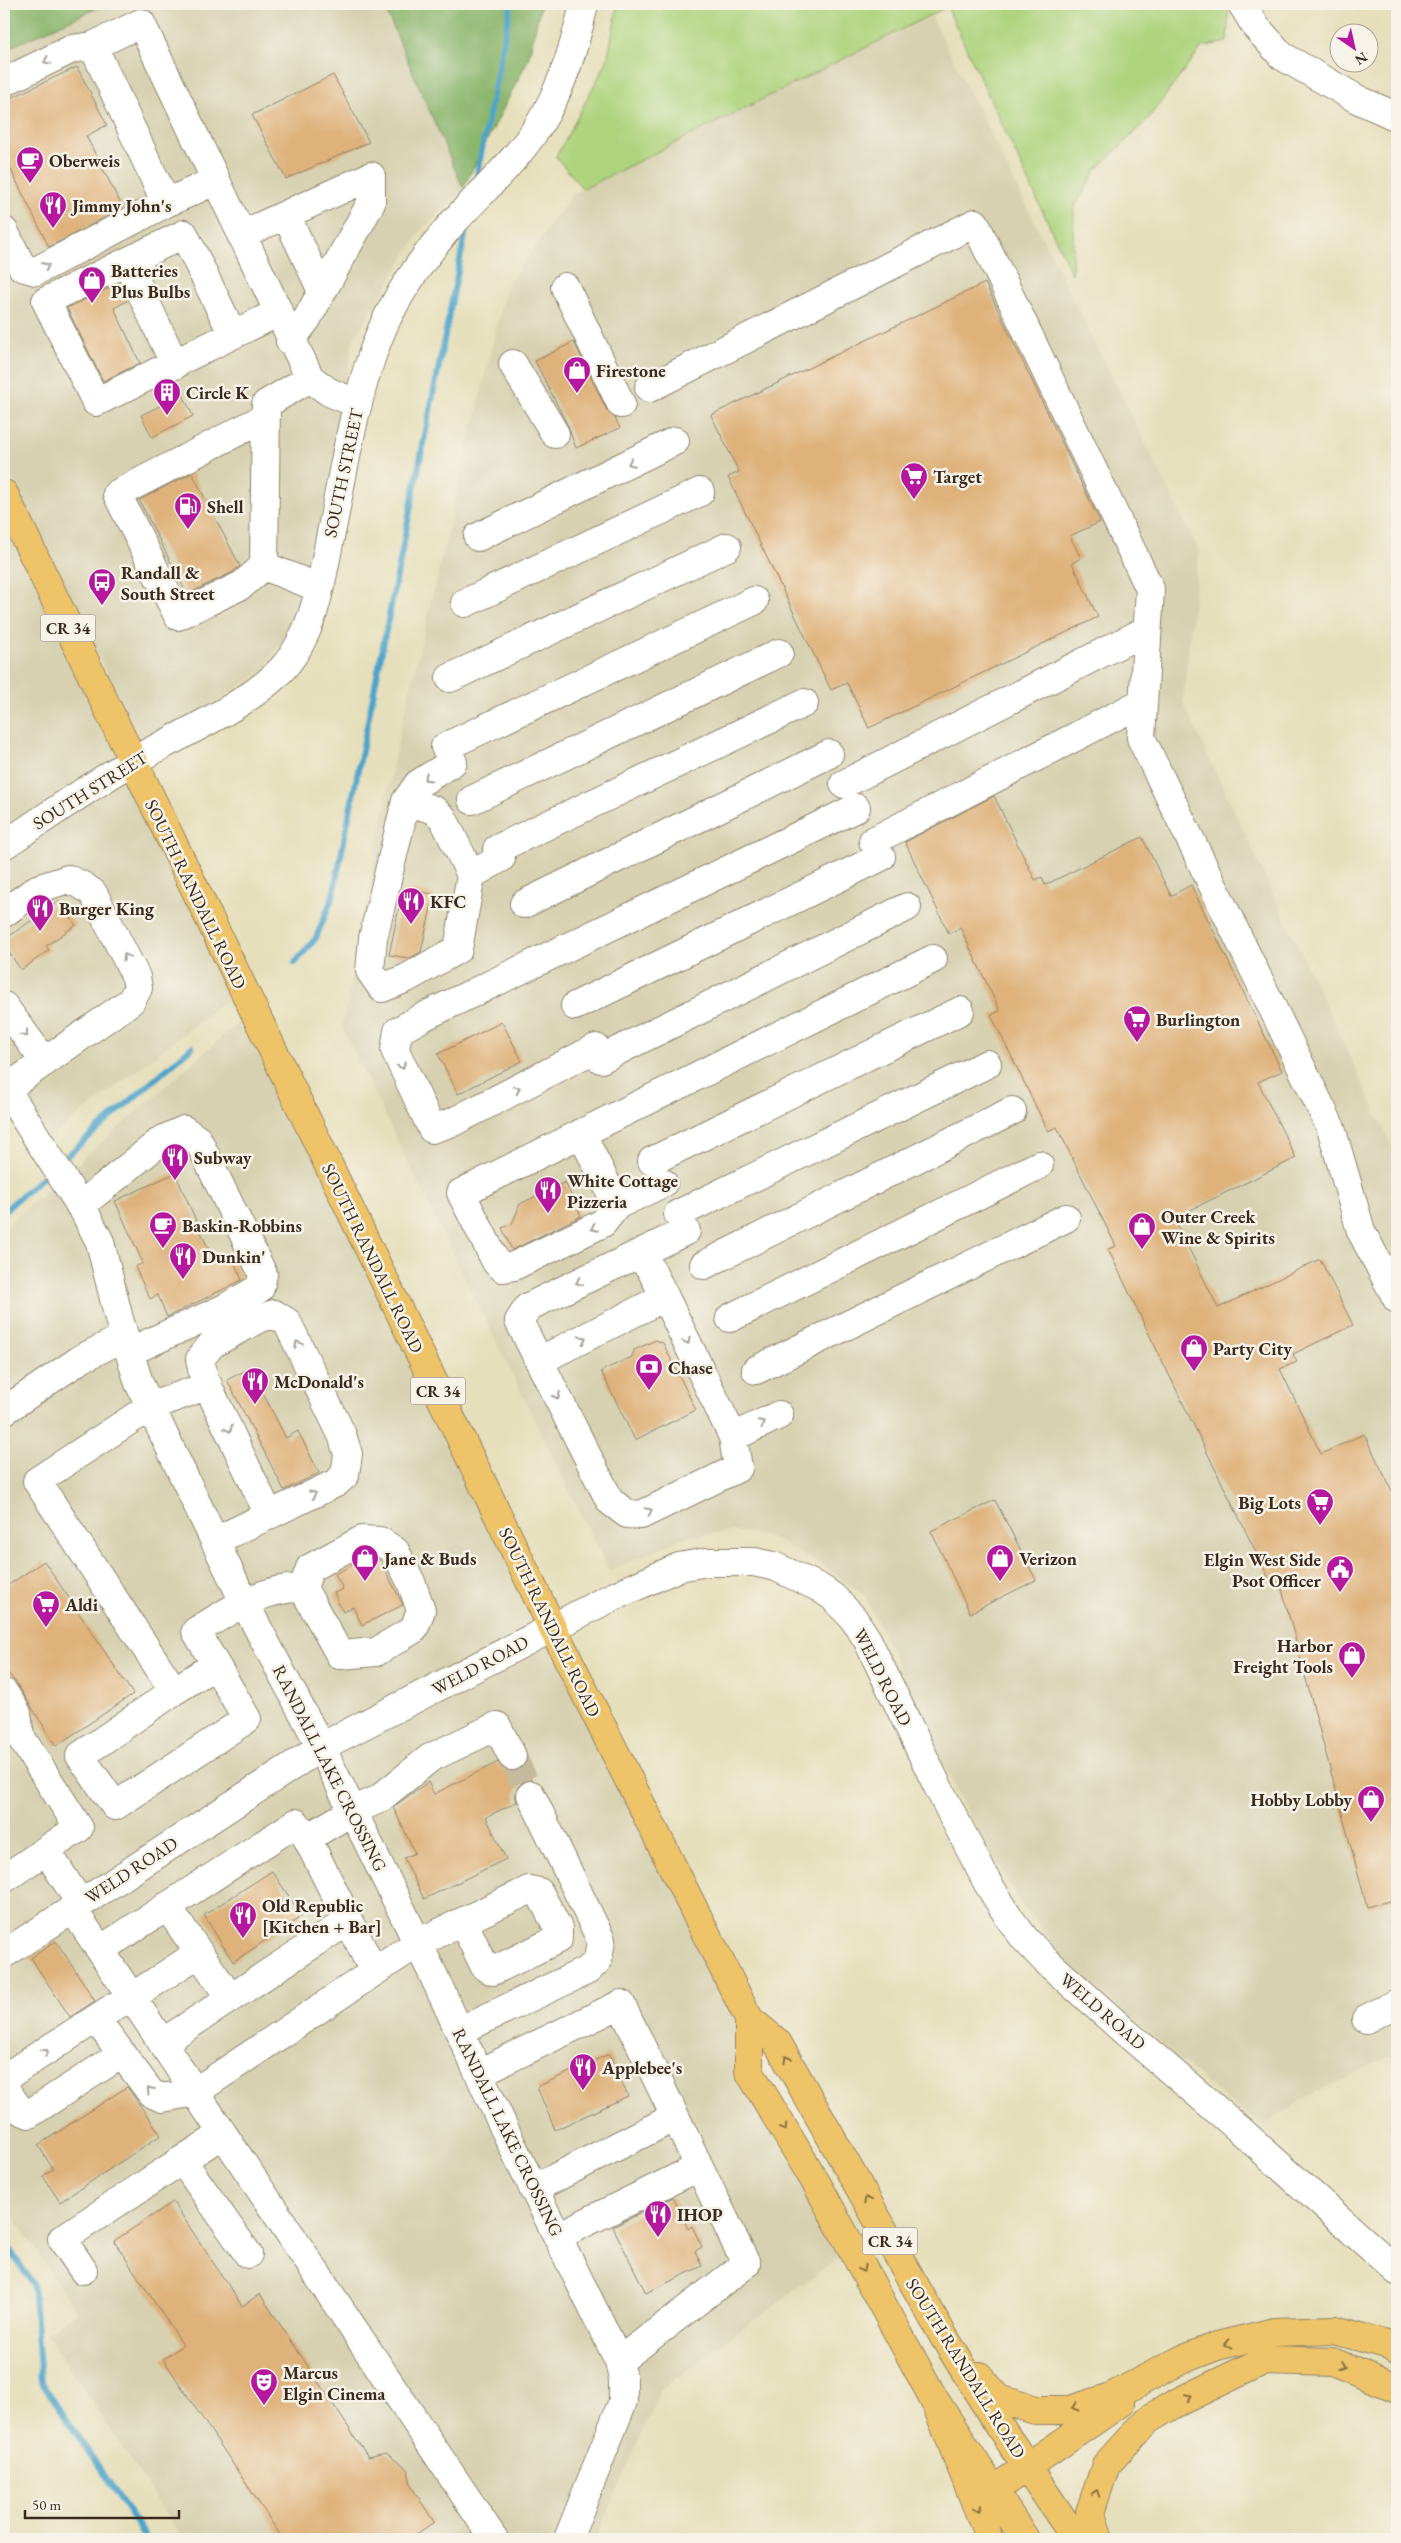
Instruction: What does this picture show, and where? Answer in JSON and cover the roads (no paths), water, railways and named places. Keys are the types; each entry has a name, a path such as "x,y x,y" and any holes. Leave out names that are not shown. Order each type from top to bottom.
{"main road":[{"name":"SOUTH RANDALL ROAD","path":"4,494 552,1627 749,2019 777,2042 944,2337 994,2418 1076,2539"},
{"name":"SOUTH RANDALL ROAD","path":"749,2019 749,2071 818,2186 934,2399 992,2491 1025,2539"},
{"path":"944,2337 999,2399 1035,2410 1070,2410 1111,2397 1183,2359 1217,2346 1274,2332 1335,2330 1397,2349"},
{"path":"992,2491 1183,2359"},
{"path":"1099,2539 1090,2512 1106,2465 1146,2421 1174,2404 1265,2360 1332,2362 1397,2388"},
{"path":"934,2399 986,2529 988,2539"}],"street":[{"name":"SOUTH STREET","path":"4,845 132,762 246,698 282,669 305,634 319,588 358,404 380,334 401,292 450,226 509,164 532,136 564,77 584,4"},
{"path":"1242,4 1256,27 1282,56 1357,99 1397,117"},
{"path":"4,82 72,49 93,46 141,23 290,341 310,378 329,392 358,404"},
{"path":"93,46 166,203"},
{"path":"241,235 371,176 371,203 307,319 290,341"},
{"path":"4,231 22,267 36,271 166,203 215,181"},
{"path":"286,215 322,291"},
{"path":"649,388 975,223 1150,588 1141,738 1331,1128 1361,1230 1397,1299"},
{"path":"232,333 184,234 46,302 96,402 174,365 232,333 277,313"},
{"path":"127,262 174,365"},
{"path":"565,287 622,404"},
{"path":"513,364 555,434"},
{"path":"266,417 117,494 178,616 242,585 264,566 266,417 266,404 310,378"},
{"path":"478,537 675,442"},
{"path":"465,603 700,492"},
{"path":"450,678 727,547"},
{"path":"264,566 319,588"},
{"path":"406,800 434,810 443,818 471,875 458,949 407,978 382,988 370,971 373,938 406,800 418,784 449,754 754,601"},
{"path":"844,784 1147,630"},
{"path":"472,800 780,653"},
{"path":"575,1006 877,849 1143,702"},
{"path":"471,875 499,854 804,703"},
{"path":"524,904 829,754"},
{"path":"856,808 423,1017 398,1031 394,1050 432,1129 453,1122 907,907"},
{"path":"4,913 37,889 68,879 84,886 92,893 136,977 138,988 131,1001 5,1088"},
{"path":"933,959 461,1193 496,1262 502,1268 514,1266 603,1223 617,1205 657,1172 960,1011"},
{"path":"4,1006 45,1062"},
{"path":"636,1255 648,1266 666,1297 733,1437 738,1468 641,1515 627,1514 610,1501 519,1321 528,1307 636,1255 682,1222 987,1064"},
{"name":"RANDALL LAKE CROSSING","path":"5,1088 80,1206 100,1242 127,1345 139,1383 150,1407 244,1602 321,1748 418,1943 533,2188 619,2361 623,2380 623,2401 568,2539"},
{"path":"704,1265 1012,1111"},
{"path":"4,1411 81,1359 127,1345 225,1308 260,1288 263,1274 198,1140 184,1130 162,1140 80,1206"},
{"path":"581,1133 617,1205"},
{"path":"730,1318 1039,1165"},
{"path":"756,1370 1066,1218"},
{"path":"539,1361 666,1297"},
{"path":"215,1541 336,1483 345,1476 348,1454 342,1435 287,1322 274,1314 258,1319 212,1344 200,1359 201,1369 208,1385 269,1515"},
{"path":"174,1691 37,1481 150,1407 208,1385"},
{"path":"733,1437 779,1415"},
{"path":"362,1540 380,1541 395,1551 411,1582 421,1610 414,1629 376,1652 340,1655 303,1588 310,1568 362,1540"},
{"name":"WELD ROAD","path":"4,1954 321,1748 552,1627 658,1575 680,1567 707,1562 754,1562 776,1567 820,1588 853,1618 867,1639 937,1785 987,1882 1025,1940 1115,2023 1239,2129 1397,2271"},
{"path":"215,1665 80,1756 115,1806 247,1719 196,1631 244,1602 286,1588 303,1588"},
{"path":"4,1693 17,1713 20,1736 79,1828 4,1879"},
{"path":"307,1838 353,1811 379,1799 430,1758 497,1726 512,1756"},
{"path":"459,2031 588,1970 598,1960 601,1940 531,1795"},
{"path":"100,1950 296,1823 307,1838 374,1972"},
{"path":"46,1850 100,1950 488,2537"},
{"path":"168,1906 230,1998"},
{"path":"162,2043 348,1921"},
{"path":"96,2018 157,2098 195,2092 418,1943 463,1922"},
{"path":"4,2078 199,1953"},
{"path":"479,2072 621,2004 746,2264 619,2361"},
{"path":"1366,2019 1397,2004"},
{"path":"4,2088 23,2113 29,2114 122,2054"},
{"path":"533,2188 675,2117"},
{"path":"83,2270 62,2239 223,2134"},
{"path":"182,2160 248,2254"},
{"path":"558,2236 699,2167"}],"waterway":[{"path":"476,179 511,4"},
{"path":"295,963 316,938 333,896 466,230"},
{"path":"68,1155 192,1047"},
{"path":"4,1211 42,1178"},
{"path":"4,2241 33,2284 41,2381 147,2539"}],"tunnel":[{"path":"512,1756 531,1795"}],"place":[{"name":"Oberweis","path":"30,184"},
{"name":"Jimmy John's","path":"53,229"},
{"name":"Batteries Plus Bulbs","path":"92,304"},
{"name":"Firestone","path":"577,394"},
{"name":"Circle K","path":"167,416"},
{"name":"Target","path":"914,500"},
{"name":"Shell","path":"188,530"},
{"name":"Randall & South Street","path":"102,606"},
{"name":"KFC","path":"411,925"},
{"name":"Burger King","path":"40,932"},
{"name":"Burlington","path":"1137,1043"},
{"name":"Subway","path":"175,1181"},
{"name":"White Cottage Pizzeria","path":"548,1214"},
{"name":"Baskin-Robbins","path":"163,1249"},
{"name":"Outer Creek Wine & Spirits","path":"1142,1250"},
{"name":"Dunkin'","path":"183,1280"},
{"name":"Party City","path":"1194,1372"},
{"name":"Chase","path":"649,1391"},
{"name":"McDonald's","path":"255,1405"},
{"name":"Big Lots","path":"1320,1526"},
{"name":"Jane & Buds","path":"365,1582"},
{"name":"Verizon","path":"1000,1582"},
{"name":"Elgin West Side Psot Officer","path":"1340,1593"},
{"name":"Aldi","path":"46,1628"},
{"name":"Harbor Freight Tools","path":"1352,1679"},
{"name":"Hobby Lobby","path":"1371,1823"},
{"name":"Old Republic [Kitchen + Bar]","path":"243,1939"},
{"name":"Applebee's","path":"583,2091"},
{"name":"IHOP","path":"658,2238"},
{"name":"Marcus Elgin Cinema","path":"264,2406"}]}
